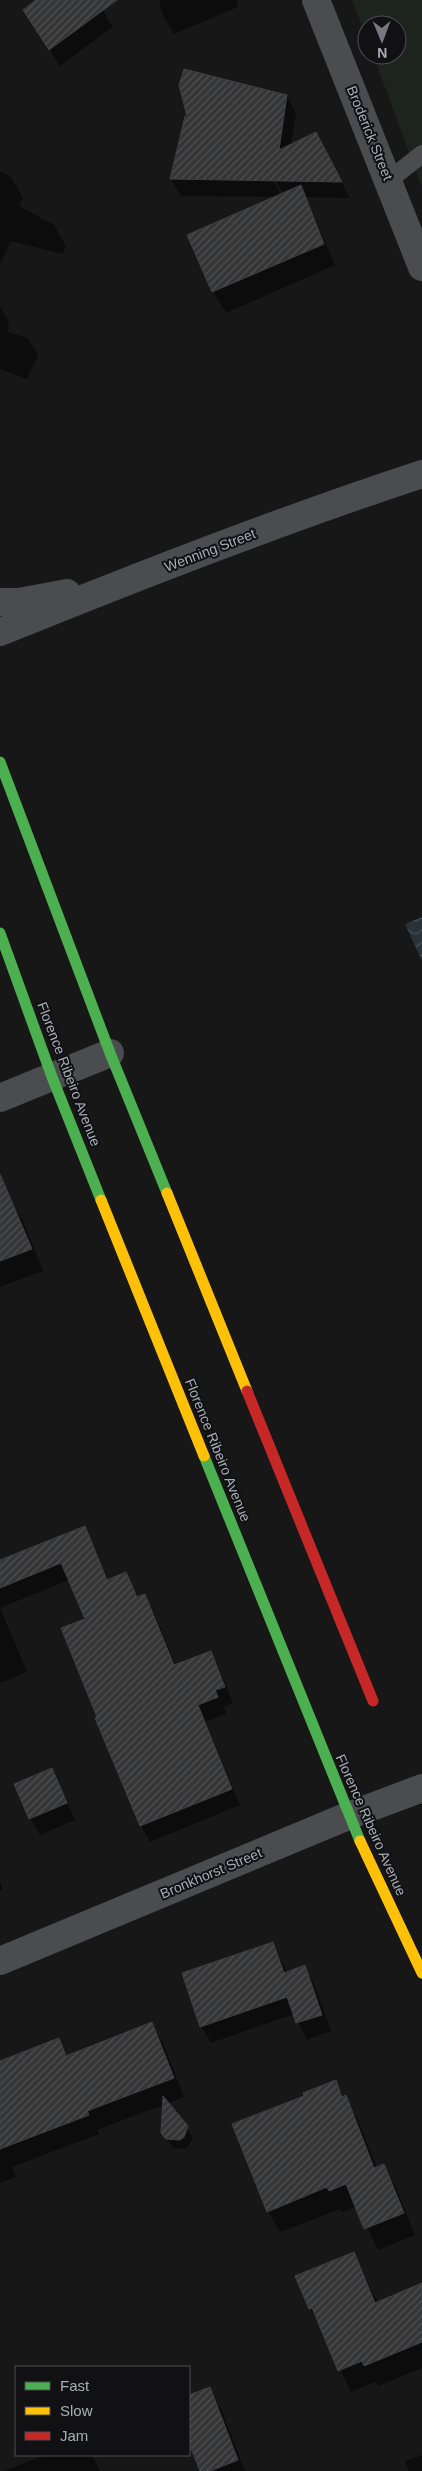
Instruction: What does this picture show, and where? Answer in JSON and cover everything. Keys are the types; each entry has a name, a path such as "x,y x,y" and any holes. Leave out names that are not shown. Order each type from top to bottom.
{"main road":[{"path":"0,762 110,1053 373,1702"},
{"name":"Florence Ribeiro Avenue","path":"0,933 52,1077 348,1816 422,1973"}],"street":[{"name":"Broderick Street","path":"316,0 422,267"},
{"name":"Wenning Street","path":"0,632 120,584 341,501 422,474"},
{"path":"0,602 19,602 120,584"},
{"path":"0,1098 110,1053"},
{"name":"Bronkhorst Street","path":"0,1961 348,1816 422,1788"}],"lane":[{"path":"389,180 422,154"}],"shaded area":[{"path":"352,0 422,0 422,187 377,65 407,65 407,15 358,15"}],"water":[{"path":"422,917 422,961 405,924"}],"building":[{"path":"36,0 117,0 49,50 23,10"},
{"path":"184,69 287,95 279,150 316,132 342,182 170,179 185,116 188,120 179,85"},
{"path":"301,185 324,244 212,292 187,235"},
{"path":"0,1174 32,1249 0,1261"},
{"path":"85,1526 107,1580 126,1572 137,1597 145,1594 174,1665 211,1651 225,1687 215,1690 218,1697 198,1705 232,1789 140,1826 95,1718 97,1717 61,1628 85,1619 61,1563 0,1588 0,1560"},
{"path":"52,1768 67,1803 29,1819 14,1784"},
{"path":"273,1942 284,1973 305,1965 322,2015 296,2023 287,1997 200,2027 182,1973"},
{"path":"152,2022 174,2078 87,2111 89,2115 0,2149 0,2061 59,2038 66,2056"},
{"path":"336,2080 342,2097 346,2095 374,2168 384,2164 404,2213 364,2229 346,2184 329,2191 327,2187 267,2212 232,2124 304,2096 303,2093"},
{"path":"163,2096 188,2126 184,2137 180,2140 166,2139 161,2133"},
{"path":"354,2252 375,2303 422,2283 422,2342 364,2366 362,2361 338,2371 312,2308 309,2309 295,2276"},
{"path":"210,2387 238,2460 210,2471 200,2471 190,2446 190,2395"}],"traffic: fast":[{"path":"0,762 110,1053 167,1193"},
{"path":"0,933 52,1077 101,1200"},
{"path":"204,1456 360,1841"}],"traffic: slow":[{"path":"167,1193 247,1391"},
{"path":"101,1200 204,1456"},
{"path":"360,1841 422,1973"}],"traffic: jam":[{"path":"247,1391 373,1701"}]}
